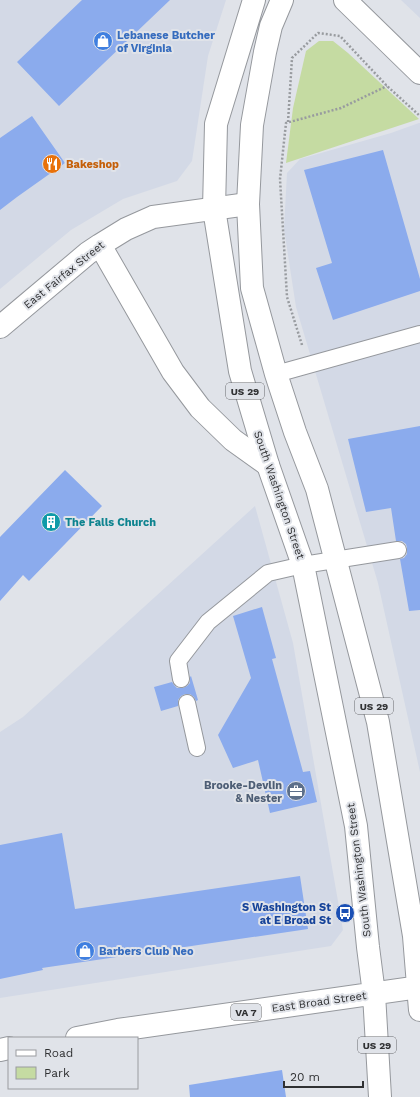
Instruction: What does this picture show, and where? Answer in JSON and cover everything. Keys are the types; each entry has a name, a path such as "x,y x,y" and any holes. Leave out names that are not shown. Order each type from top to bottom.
{"main road":[{"name":"South Washington Street","path":"254,0 216,124 214,209 240,372 268,465 303,565 356,826 367,940 374,994"},
{"name":"US 29","path":"282,0 264,52 253,118 248,204 252,288 294,432 317,488 378,722 414,936 420,988 420,1010"},
{"path":"345,0 420,73"},
{"name":"East Fairfax Street","path":"0,327 88,253 126,229 153,217 248,204"},
{"path":"100,245 173,372 200,408 233,440 268,465"},
{"name":"East Broad Street","path":"82,1037 118,1030 420,988"},
{"name":"US 29","path":"374,994 380,1097"}],"lane":[{"path":"276,374 420,334"},
{"path":"182,679 178,661 208,622 268,573 303,565 398,550"},
{"path":"187,703 197,748"}],"path":[{"path":"308,365 287,297 280,179 286,123 288,122 292,58 318,33 340,36 387,86 420,116"},
{"path":"288,122 341,108 387,86"}],"shaded area":[{"path":"0,0 226,0 208,56 192,161 177,181 123,199 71,230 0,289"},
{"path":"401,0 420,0 420,18"},
{"path":"419,123 420,772 378,583 296,307 284,229 287,173 300,159 391,133"},
{"path":"255,506 293,643 343,930 331,946 0,998 0,732 23,717"}],"green space":[{"path":"319,41 333,41 419,119 286,163 293,108 306,51"}],"building":[{"path":"82,0 170,0 59,106 17,62"},
{"path":"32,116 65,163 0,210 0,138"},
{"path":"383,150 420,279 420,291 333,320 316,268 332,263 304,170"},
{"path":"420,426 420,610 409,611 400,559 404,558 407,554 406,544 402,541 396,541 391,508 366,512 348,439"},
{"name":"The Falls Church","path":"65,470 102,506 29,581 23,575 0,601 0,537"},
{"path":"262,607 276,658 272,659 303,772 310,771 317,802 270,813 258,760 233,768 218,735 251,678 233,616"},
{"path":"191,676 198,700 196,701 190,694 185,694 178,700 178,706 161,711 154,687 172,682 177,688 183,688 190,683"},
{"path":"62,833 75,909 300,876 308,929 42,968 43,970 0,979 0,845"},
{"path":"282,1070 286,1097 190,1097 189,1085"}],"place":[{"name":"Lebanese Butcher of Virginia","path":"103,41"},
{"name":"Bakeshop","path":"52,164"},
{"name":"The Falls Church","path":"51,522"},
{"name":"Brooke-Devlin & Nester","path":"296,791"},
{"name":"S Washington St at E Broad St","path":"345,913"},
{"name":"Barbers Club Neo","path":"85,951"}]}
